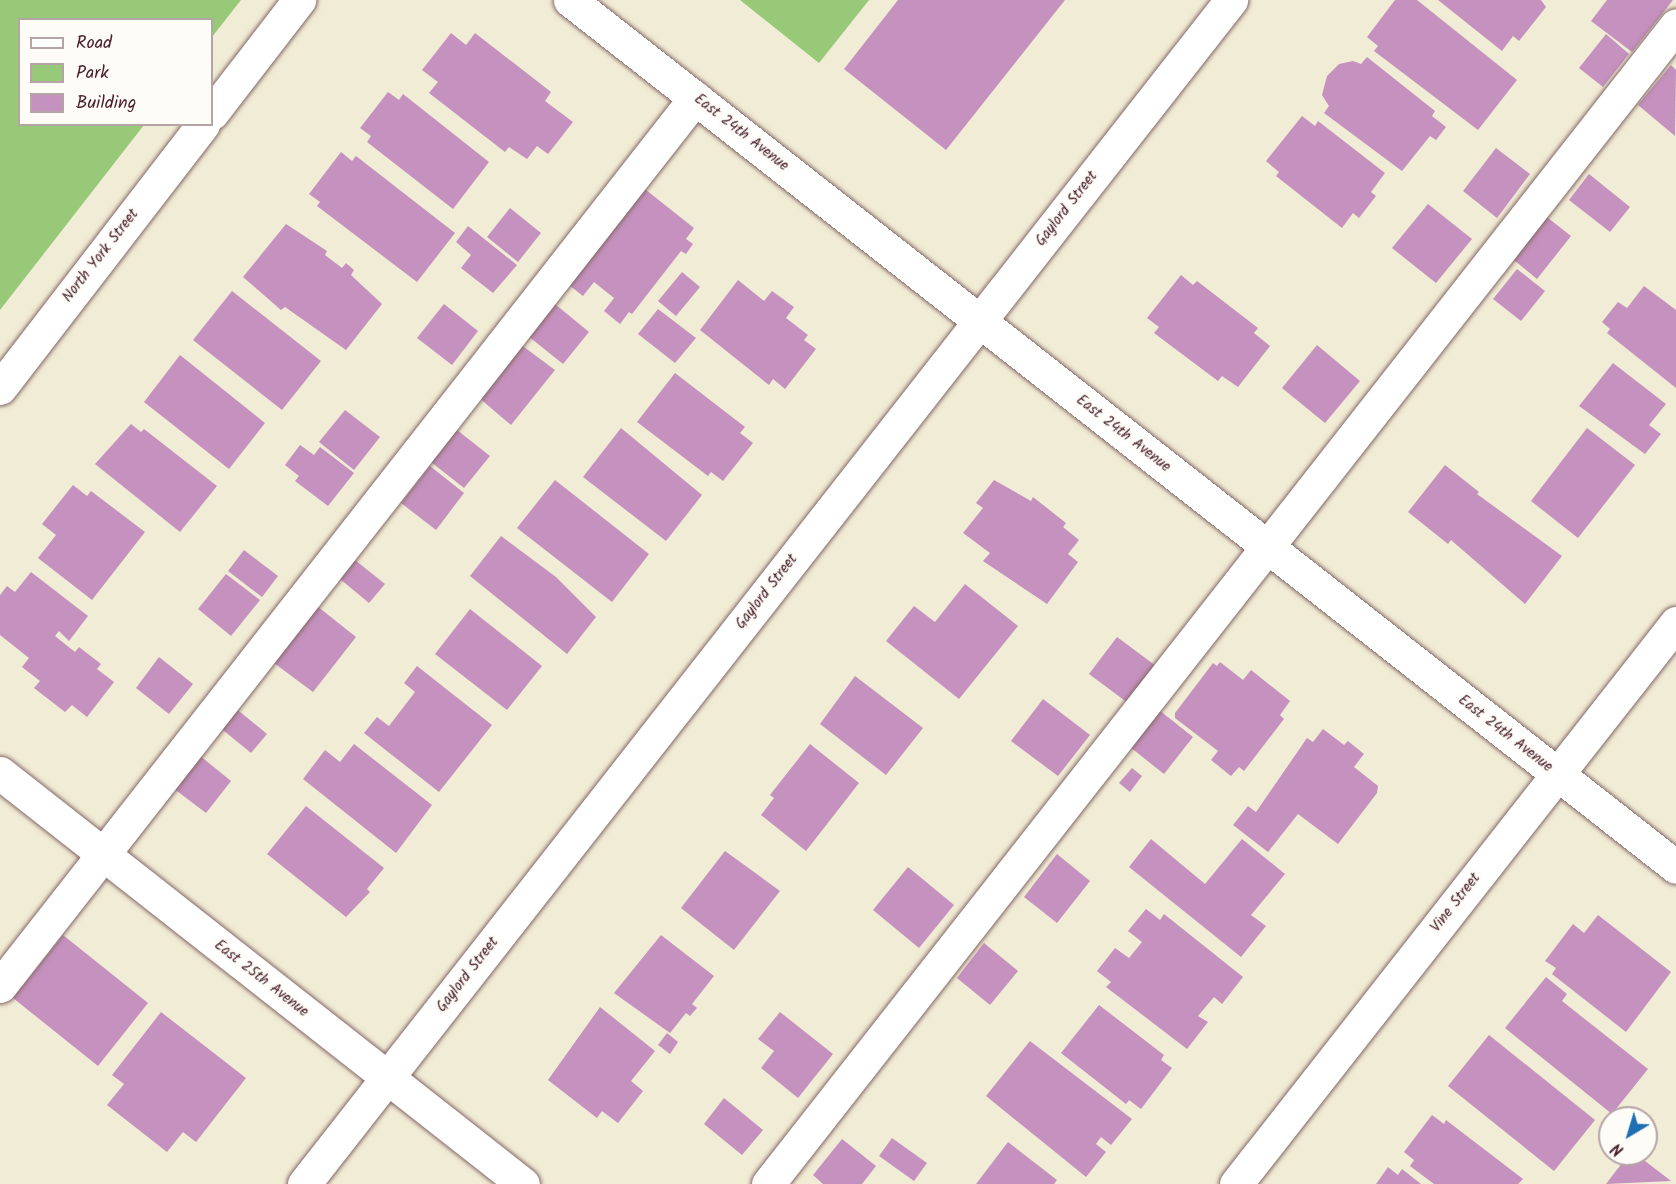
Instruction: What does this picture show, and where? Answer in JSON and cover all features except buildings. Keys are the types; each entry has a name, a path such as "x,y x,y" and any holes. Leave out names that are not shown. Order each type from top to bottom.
{"street":[{"path":"213,112 299,0"},
{"name":"East 24th Avenue","path":"570,0 980,320 1266,548 1676,867"},
{"name":"Gaylord Street","path":"304,1184 1231,0"},
{"path":"768,1184 1676,24"},
{"path":"0,986 695,98"},
{"name":"North York Street","path":"0,388 201,126"},
{"name":"Vine Street","path":"1236,1184 1676,623"},
{"name":"East 25th Avenue","path":"0,773 523,1184"}],"green space":[{"path":"0,0 241,0 213,36 213,18 18,18 18,126 143,126 0,310"},
{"path":"740,0 869,0 819,63"}]}
